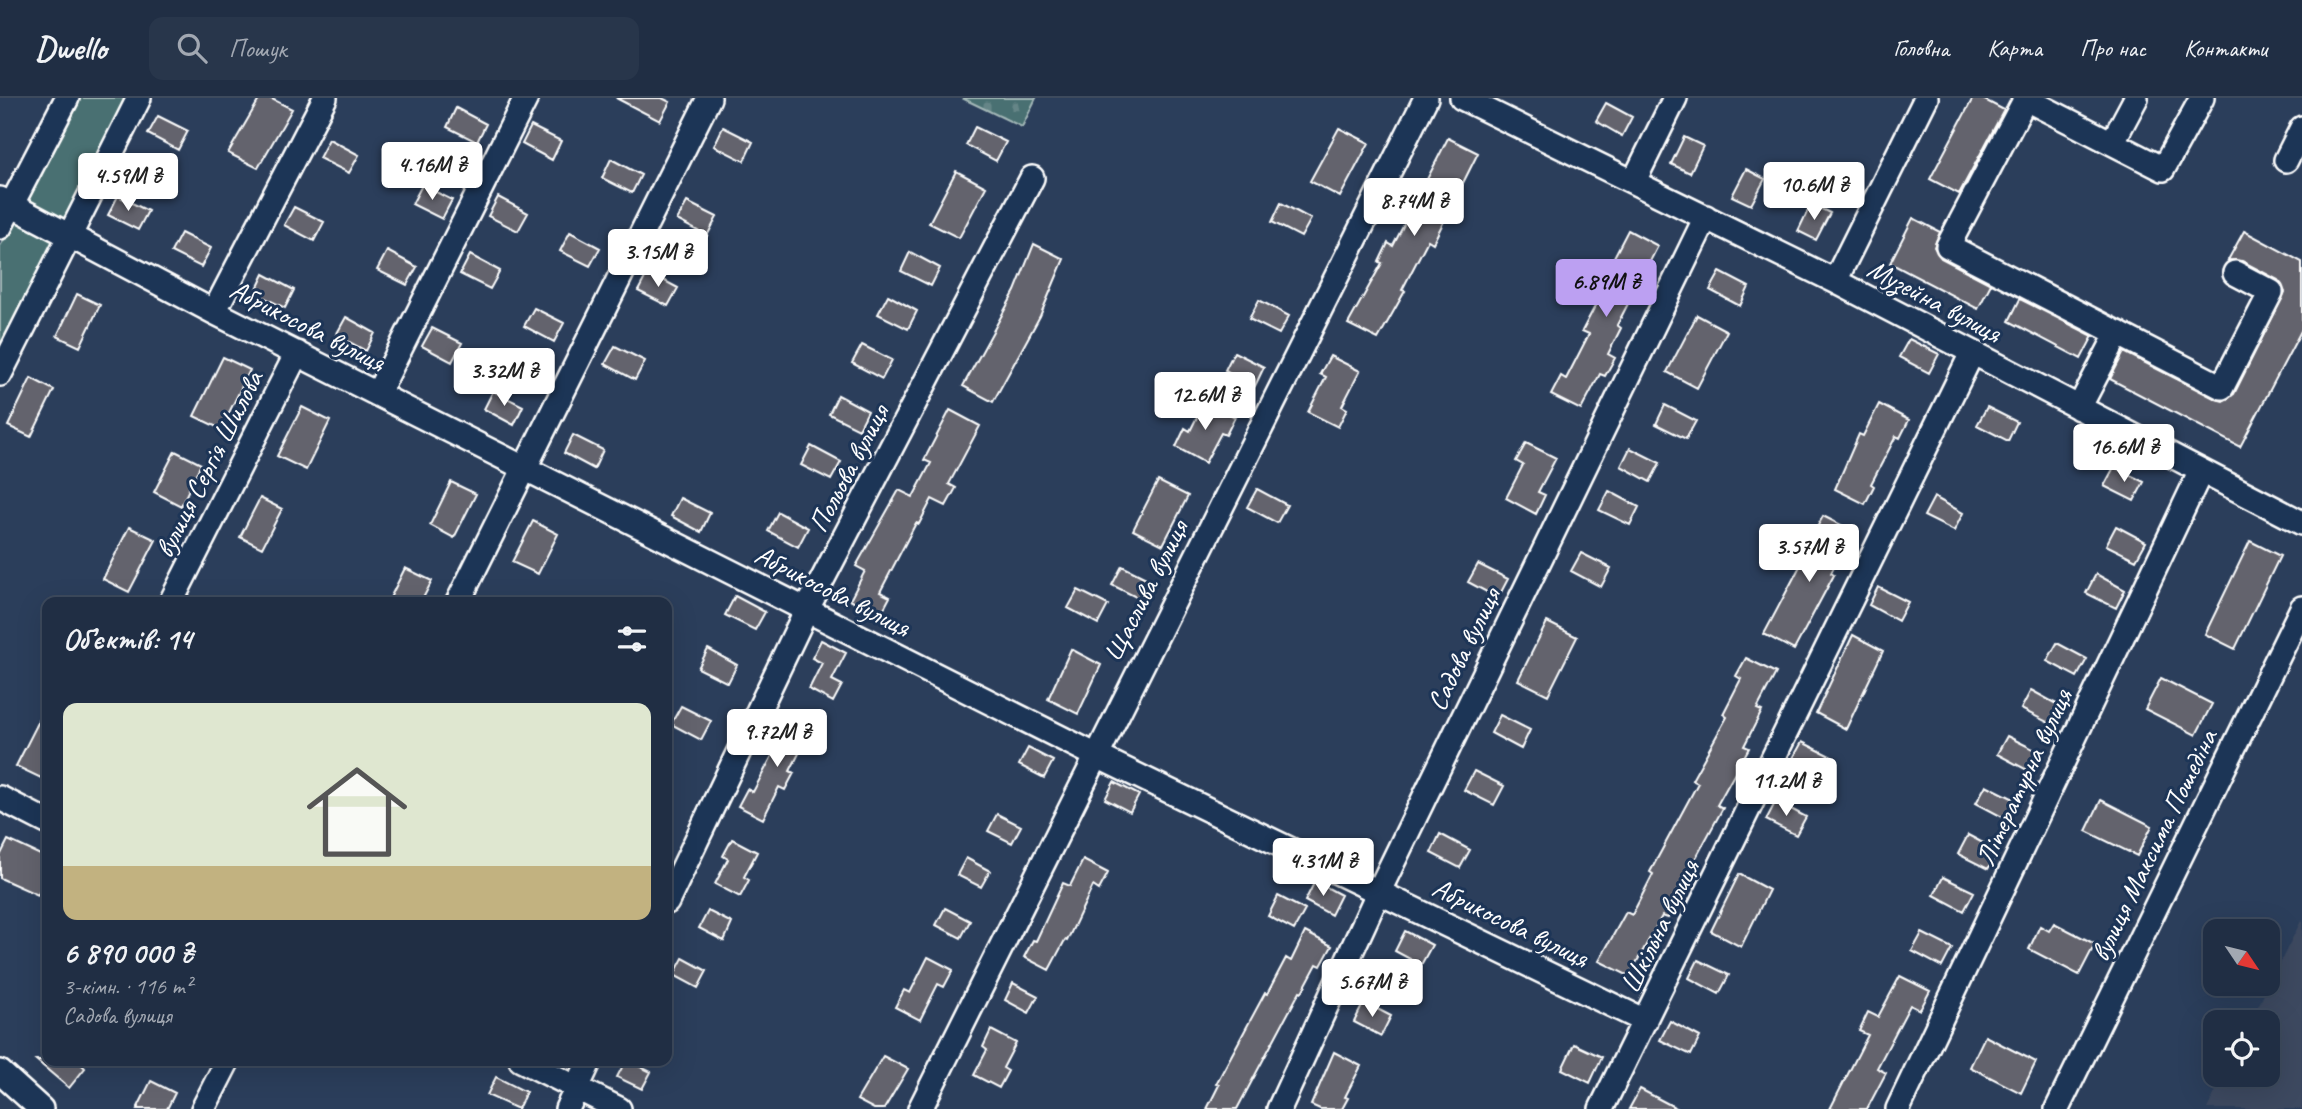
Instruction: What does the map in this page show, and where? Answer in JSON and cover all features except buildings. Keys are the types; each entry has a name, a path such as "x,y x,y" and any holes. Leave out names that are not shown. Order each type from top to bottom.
{"street":[{"path":"0,227 6,202 67,98"},
{"path":"0,374 139,98"},
{"path":"214,312 325,98"},
{"path":"378,393 526,98"},
{"path":"460,597 709,98"},
{"name":"Щаслива вулиця","path":"920,1109 1426,98"},
{"name":"Музейна вулиця","path":"1462,98 1835,281 2302,523"},
{"path":"1634,181 1675,98"},
{"path":"1835,281 1926,98"},
{"path":"2202,98 2163,169 2025,98 1948,246 2222,387 2271,292 2235,274"},
{"path":"2112,143 2136,98"},
{"path":"2286,160 2302,128"},
{"name":"Польова вулиця","path":"672,892 807,610 1032,178"},
{"name":"Абрикосова вулиця","path":"6,202 214,312 1095,755 1646,1021"},
{"name":"Садова вулиця","path":"1279,1109 1379,891 1706,217"},
{"path":"2079,408 2118,332"},
{"name":"вулиця Сергія Шилова","path":"174,597 297,353"},
{"name":"Шкільна вулиця","path":"1601,1109 1972,353"},
{"name":"Літературна вулиця","path":"1899,1109 2201,471"},
{"name":"вулиця Максима Пошедіна","path":"2057,1109 2302,608"},
{"path":"0,798 42,819"},
{"path":"203,1109 225,1066"},
{"path":"529,1066 572,1099 619,1109"},
{"path":"572,1099 587,1066"},
{"path":"0,1072 41,1109"}],"shaded area":[{"path":"2302,919 2302,1109 2207,1109 2218,1087 2280,1087 2280,1010 2256,1010 2263,996 2280,996 2280,963"}],"green space":[{"path":"77,98 131,98 68,218 62,220 30,207 27,197"},
{"path":"962,98 1036,98 1022,127"},
{"path":"16,222 24,222 53,237 55,242 0,353 0,246"}]}
